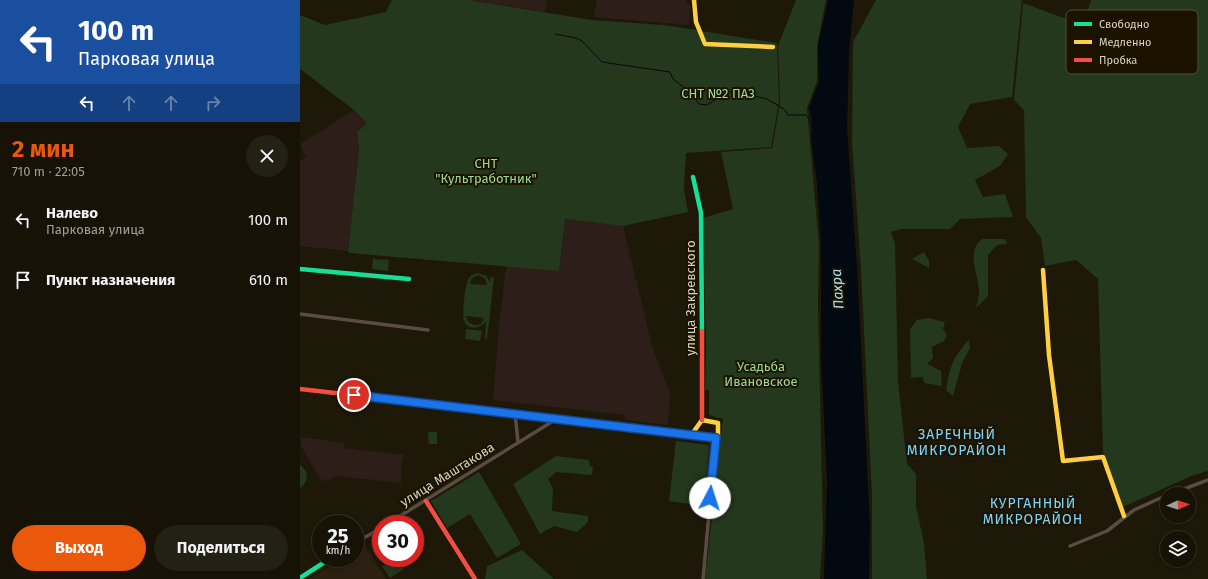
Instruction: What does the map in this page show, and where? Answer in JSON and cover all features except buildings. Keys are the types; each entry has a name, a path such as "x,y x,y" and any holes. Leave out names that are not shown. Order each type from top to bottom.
{"street":[{"path":"694,0 695,18 700,35 705,44 773,47"},
{"name":"улица Закревского","path":"693,177 701,213 702,420"},
{"path":"300,268 409,279"},
{"path":"1043,270 1049,355 1063,461 1103,457 1124,516"},
{"path":"300,314 428,330"},
{"path":"300,389 558,418 716,438"},
{"path":"514,413 518,442"},
{"name":"улица Маштакова","path":"402,515 558,418"},
{"path":"692,434 702,420 718,423 718,436 716,438 703,579"},
{"path":"1190,487 1208,480"},
{"path":"1070,546 1107,531 1124,516 1160,498"},
{"path":"426,501 475,579"},
{"path":"300,578 317,567"}],"shaded area":[{"path":"468,0 547,0 545,12"},
{"path":"597,0 685,0 690,6 689,25 594,17"},
{"path":"354,110 367,123 357,132 359,150 348,251 300,246 300,161 306,157 300,144"},
{"path":"565,219 623,226 653,349 670,393 668,425 625,420 625,415 493,400 506,266 559,271"},
{"path":"301,437 345,443 344,448 404,455 401,463 401,483 335,476 328,481 320,479 301,446"},
{"path":"364,546 372,556 372,567 379,567 386,579 309,579 328,567 364,567"}],"green space":[{"path":"392,0 468,0 592,20 664,25 777,43 779,102 771,147 686,153 684,189 688,212 623,226 565,219 559,271 349,253 359,150 357,132 367,123 354,110 300,69 300,15 325,25 386,12"},
{"name":"Усадьба Ивановское","path":"796,0 826,0 817,46 817,81 807,108 819,246 818,303 823,532 820,579 705,579 723,419 709,415 709,390 705,390 706,347 703,218 733,209 721,152 772,148 780,103 778,46"},
{"path":"876,0 1022,0 1012,97 970,104 958,127 967,148 999,146 1008,154 1000,166 975,180 983,197 1005,194 1013,217 960,219 950,229 902,229 891,232 895,243 898,382 907,464 916,474 916,506 924,543 927,579 872,579 872,495 861,270 852,142 853,42"},
{"path":"1091,0 1208,0 1208,471 1191,476 1167,487 1160,487 1160,490 1123,507 1103,452 1098,279 1076,260 1045,266 1041,238 1026,217 1024,110 1014,100 1023,3 1066,19 1066,74 1198,74 1198,10 1088,10"},
{"path":"982,239 1005,239 1007,244 997,245 988,255 988,296 976,308 979,292 974,264 974,251"},
{"path":"924,252 929,261 929,268 912,259"},
{"path":"373,259 389,260 388,271 372,269"},
{"path":"478,273 486,276 490,282 491,277 494,277 487,339 485,339 486,321 475,328 468,326 463,317 464,300 468,280 472,275","holes":["479,275 485,279 487,285 470,284 472,278","467,316 484,318 481,324 474,325 468,322"]},
{"path":"928,318 945,322 943,329 947,335 944,341 932,347 933,358 927,364 941,371 942,386 925,383 922,377 911,378 910,329 917,320"},
{"path":"466,329 482,331 480,341 465,339"},
{"path":"969,340 970,348 962,363 953,396 946,390 949,374 953,362"},
{"path":"428,432 437,432 437,444 429,444"},
{"path":"676,441 709,445 704,506 669,501"},
{"path":"556,456 589,460 590,466 593,467 592,475 556,472 548,479 553,488 552,511 588,516 588,522 577,532 554,526 540,534 513,484"},
{"path":"300,465 305,470 307,476 305,483 300,488"},
{"path":"479,472 521,544 497,558 470,514 447,528 431,501"},
{"path":"522,550 554,579 485,579 487,566"},
{"path":"383,567 403,567 404,569 390,578"}],"water":[{"name":"Пахра","path":"828,0 854,0 849,53 847,128 857,267 870,524 869,579 824,579 827,481 821,356 821,248 817,182 811,140 812,121 809,108 819,81 818,45"}],"waterway":[{"path":"555,34 576,38 582,41 602,62 670,72 673,79 690,92 699,104 707,105 728,92 734,91 767,99 784,109 788,115 806,115 812,124"}],"traffic: fast":[{"path":"693,177 701,213 702,331"},
{"path":"300,269 409,279"},
{"path":"300,578 317,567"}],"traffic: slow":[{"path":"694,0 696,22 705,44 773,47"},
{"path":"1043,270 1049,355 1063,461 1103,457 1124,516"},
{"path":"554,418 716,438 718,436 718,423 702,420 692,434"}],"traffic: jam":[{"path":"702,331 702,420"},
{"path":"300,389 554,418"},
{"path":"426,501 475,579"}],"district":[{"name":"ЗАРЕЧНЫЙ МИКРОРАЙОН","path":"957,442"},
{"name":"КУРГАННЫЙ МИКРОРАЙОН","path":"1033,512"}],"route":[{"path":"354,395 716,438 710,498"}],"park label":[{"name":"СНТ №2 ПАЗ","path":"718,93"},
{"name":"СНТ \"Культработник\"","path":"486,170"}]}
